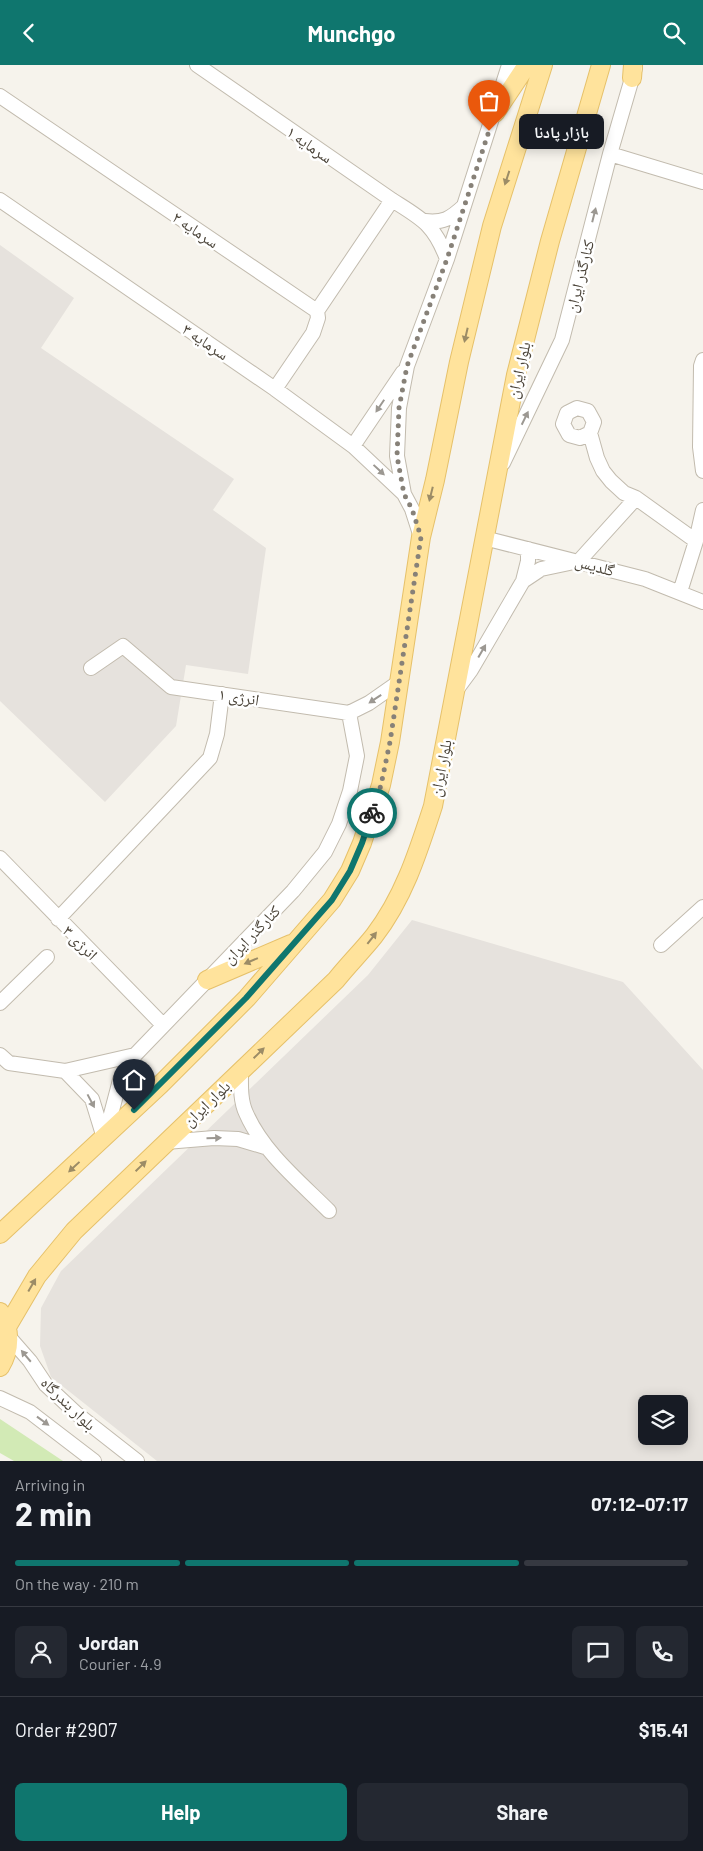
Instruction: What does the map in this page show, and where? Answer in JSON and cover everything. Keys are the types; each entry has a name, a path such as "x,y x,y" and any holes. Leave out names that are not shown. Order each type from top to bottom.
{"main road":[{"path":"495,113 527,65"},
{"path":"0,1234 105,1139 246,998 332,900 350,871 362,843 381,785 421,537 435,480 459,362 492,226 543,65"},
{"name":"بلوار ایران","path":"0,1367 6,1355 5,1325 37,1277 74,1231 336,980 374,936 398,897 414,865 433,806 516,375 548,251 601,65"},
{"path":"207,980 296,942"}],"street":[{"name":"سرمایه ۱","path":"197,65 425,221"},
{"path":"421,537 412,509 404,494 397,456 399,408 407,366 465,206 509,65"},
{"name":"کنارگذر ایران","path":"496,477 562,340 634,69"},
{"name":"سرمایه ۲","path":"0,96 317,311"},
{"path":"610,154 703,182"},
{"name":"سرمایه ۳","path":"0,200 275,389 353,445 404,494"},
{"path":"275,389 317,326 317,311 392,200"},
{"path":"425,221 437,222 452,217 465,206"},
{"path":"425,221 438,238 447,259"},
{"path":"703,360 701,366 703,471"},
{"path":"353,445 407,366"},
{"path":"590,433 603,471 624,493 636,498 696,541"},
{"path":"523,581 541,569 580,561 636,498"},
{"path":"680,591 696,541 703,510"},
{"name":"گلدیس","path":"484,538 645,579 680,591 703,602"},
{"path":"455,691 471,670 523,581 528,561 528,549"},
{"name":"انرژی ۱","path":"91,668 123,646 171,687 349,713"},
{"path":"349,713 369,703 399,682"},
{"path":"58,919 210,758 217,735 222,694"},
{"name":"کنارگذر ایران","path":"105,1139 120,1080 135,1055 293,891 325,852 339,824 350,791 357,756 349,713"},
{"name":"انرژی ۳","path":"0,858 163,1025"},
{"path":"660,945 703,907"},
{"path":"0,1003 47,957"},
{"path":"0,1055 9,1063 64,1071 135,1055"},
{"path":"241,1070 241,1093 246,1112 265,1147 329,1211"},
{"path":"64,1071 92,1099 105,1139"},
{"path":"166,1143 230,1138 265,1147"},
{"name":"بلوار بندرگاه","path":"5,1325 46,1385 77,1414 137,1461"},
{"name":"بلوار بندرگاه","path":"0,1398 30,1412 94,1461"}],"shaded area":[{"path":"0,245 74,298 41,348 234,479 213,510 266,548 248,674 186,665 176,726 105,802 0,701"},
{"path":"412,920 623,982 703,1070 703,1461 157,1461 51,1377 40,1346 41,1308 61,1271 368,975"}],"green space":[{"path":"0,1419 63,1461 14,1461 0,1453"}],"way so far":[{"path":"372,813 381,785 390,742 421,537 412,509 404,494 397,456 399,408 407,366 447,259 489,131"}],"place":[{"name":"بازار پادنا","path":"489,131"}],"route":[{"path":"134,1110 246,998 332,900 350,871 372,813"}]}
